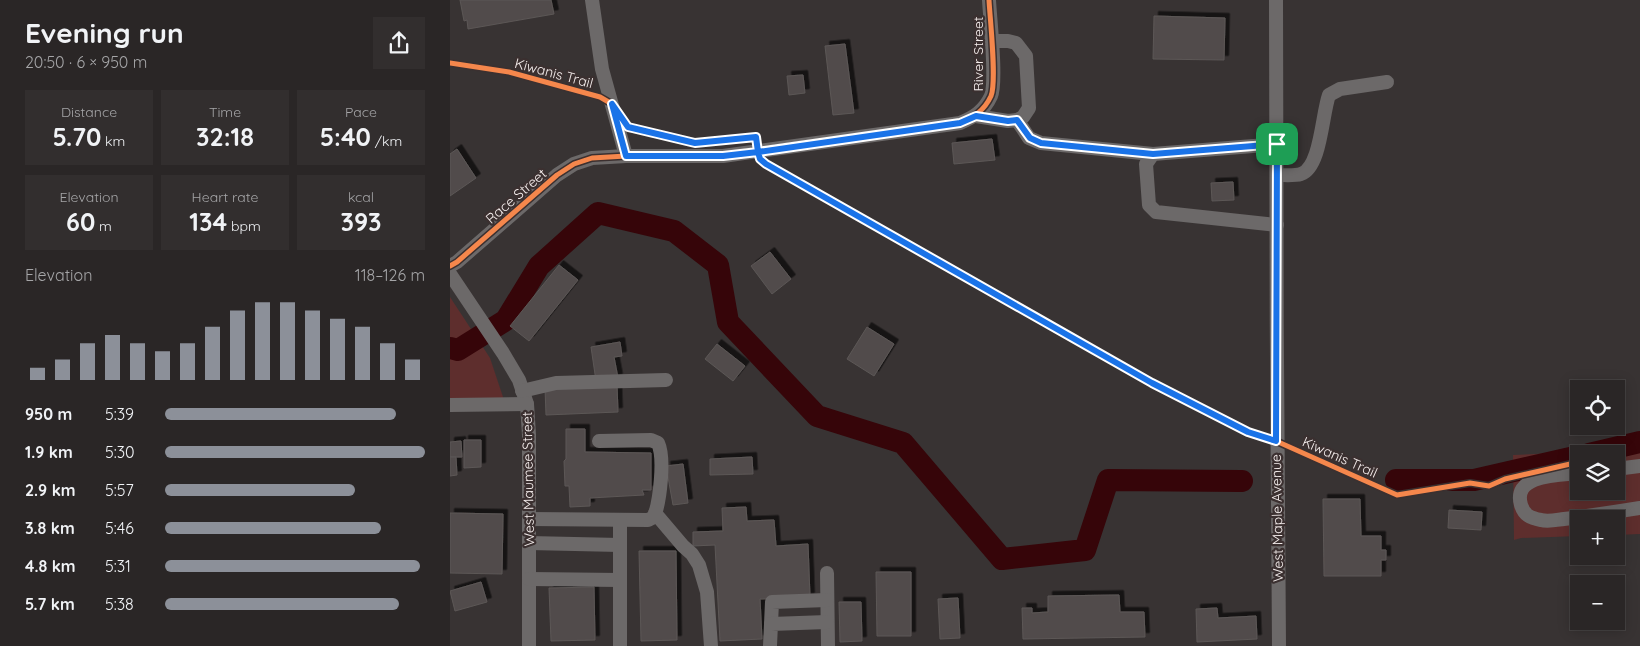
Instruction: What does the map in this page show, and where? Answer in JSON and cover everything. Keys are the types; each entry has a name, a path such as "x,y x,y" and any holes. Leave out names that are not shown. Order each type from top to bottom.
{"street":[{"path":"592,0 602,69 626,156"},
{"name":"River Street","path":"981,111 992,94 989,0"},
{"name":"West Maple Avenue","path":"1276,0 1278,261 1276,441 1279,646"},
{"path":"981,111 1008,121 1023,117 1029,108 1026,56 1016,43 991,41"},
{"path":"1277,175 1300,174 1311,166 1320,136 1324,108 1329,95 1340,89 1387,82"},
{"name":"Race Street","path":"450,266 557,175 574,164 592,158 723,156 960,123 981,111"},
{"path":"1017,120 1030,138 1041,143 1153,154 1277,144"},
{"path":"1153,154 1146,164 1149,204 1156,212 1277,225"},
{"name":"West Maumee Street","path":"450,274 503,353 519,380 525,397 529,435 529,646"},
{"path":"450,405 525,397 556,383 666,380"},
{"path":"529,519 648,520 654,517 661,484 661,449 658,443 651,440 599,441"},
{"path":"1625,468 1640,466"},
{"path":"1570,474 1542,477 1528,482 1522,489 1520,501 1523,512 1530,518 1543,521 1640,508"},
{"path":"655,513 692,554 699,565 707,592 711,646"},
{"path":"620,520 620,646"},
{"path":"529,543 620,545"},
{"path":"827,573 828,646"},
{"path":"529,579 620,580"},
{"path":"770,646 772,602 827,600"},
{"path":"772,624 827,622"}],"shaded area":[{"path":"450,297 490,358 504,400 450,398"},
{"path":"1640,449 1640,534 1625,535 1625,510 1570,510 1570,536 1521,538 1514,540 1513,455 1570,452 1570,500 1625,500 1625,450"}],"building":[{"path":"460,0 551,0 554,14 468,29 467,20 464,21"},
{"path":"1154,16 1225,18 1224,60 1153,59"},
{"path":"845,44 854,113 833,115 825,46"},
{"path":"803,75 805,93 789,95 787,76"},
{"path":"992,139 995,160 954,164 952,143"},
{"path":"457,149 476,178 450,196 450,154"},
{"path":"1233,182 1234,200 1212,201 1211,183"},
{"path":"770,252 791,279 772,294 751,266"},
{"path":"559,265 578,280 529,341 510,326"},
{"path":"867,327 894,344 874,376 847,359"},
{"path":"620,342 622,356 614,357 618,378 596,381 591,347"},
{"path":"717,344 745,366 733,381 705,359"},
{"path":"617,385 618,412 546,415 545,388"},
{"path":"566,429 585,429 585,452 651,453 651,490 642,490 644,495 590,498 590,506 570,507 569,486 565,486"},
{"path":"464,440 481,440 481,467 464,468"},
{"path":"461,441 462,457 450,457 450,442"},
{"path":"450,457 456,457 457,475 450,476"},
{"path":"752,457 753,474 710,475 710,459"},
{"path":"683,464 688,503 673,505 666,466"},
{"path":"1323,499 1360,499 1361,536 1381,536 1381,550 1386,550 1386,560 1381,560 1381,576 1324,576"},
{"path":"746,507 747,521 774,520 776,546 808,544 810,597 760,599 762,639 720,641 715,545 693,546 693,532 723,531 722,508"},
{"path":"1449,510 1482,512 1481,530 1448,528"},
{"path":"450,513 503,514 502,574 450,573"},
{"path":"639,551 676,551 677,640 641,641"},
{"path":"876,572 911,572 911,636 877,636"},
{"path":"481,582 487,602 455,611 450,591"},
{"path":"594,587 595,640 551,641 549,588"},
{"path":"1119,595 1120,612 1144,612 1145,637 1023,639 1022,608 1032,608 1032,613 1048,612 1048,596"},
{"path":"958,598 960,638 940,639 938,599"},
{"path":"839,602 861,602 862,641 840,642"},
{"path":"1217,608 1218,618 1256,616 1257,639 1197,642 1196,609"}],"waterway":[{"path":"450,348 458,350 506,320 539,266 598,213 674,231 718,265 728,322 817,416 903,443 1002,559 1085,550 1108,480 1242,481"},
{"path":"1625,446 1640,442"},
{"path":"1396,480 1474,480 1570,458"}],"cycle path":[{"path":"450,266 557,175 574,164 592,158 723,156 965,121 985,106 993,89 989,0"},
{"name":"Kiwanis Trail","path":"450,63 509,72 600,97 612,104 628,127 695,143 756,137 760,159 766,164 1152,383 1248,432 1276,441 1397,495 1470,483 1489,486 1505,479 1570,464"}],"route":[{"path":"1277,144 1153,154 1041,143 1030,138 1017,120 1008,121 976,116 960,123 758,152 756,137 751,136 695,143 628,127 612,104 626,156 723,156 758,152 760,159 766,164 1152,383 1248,432 1276,441 1277,144"}]}
